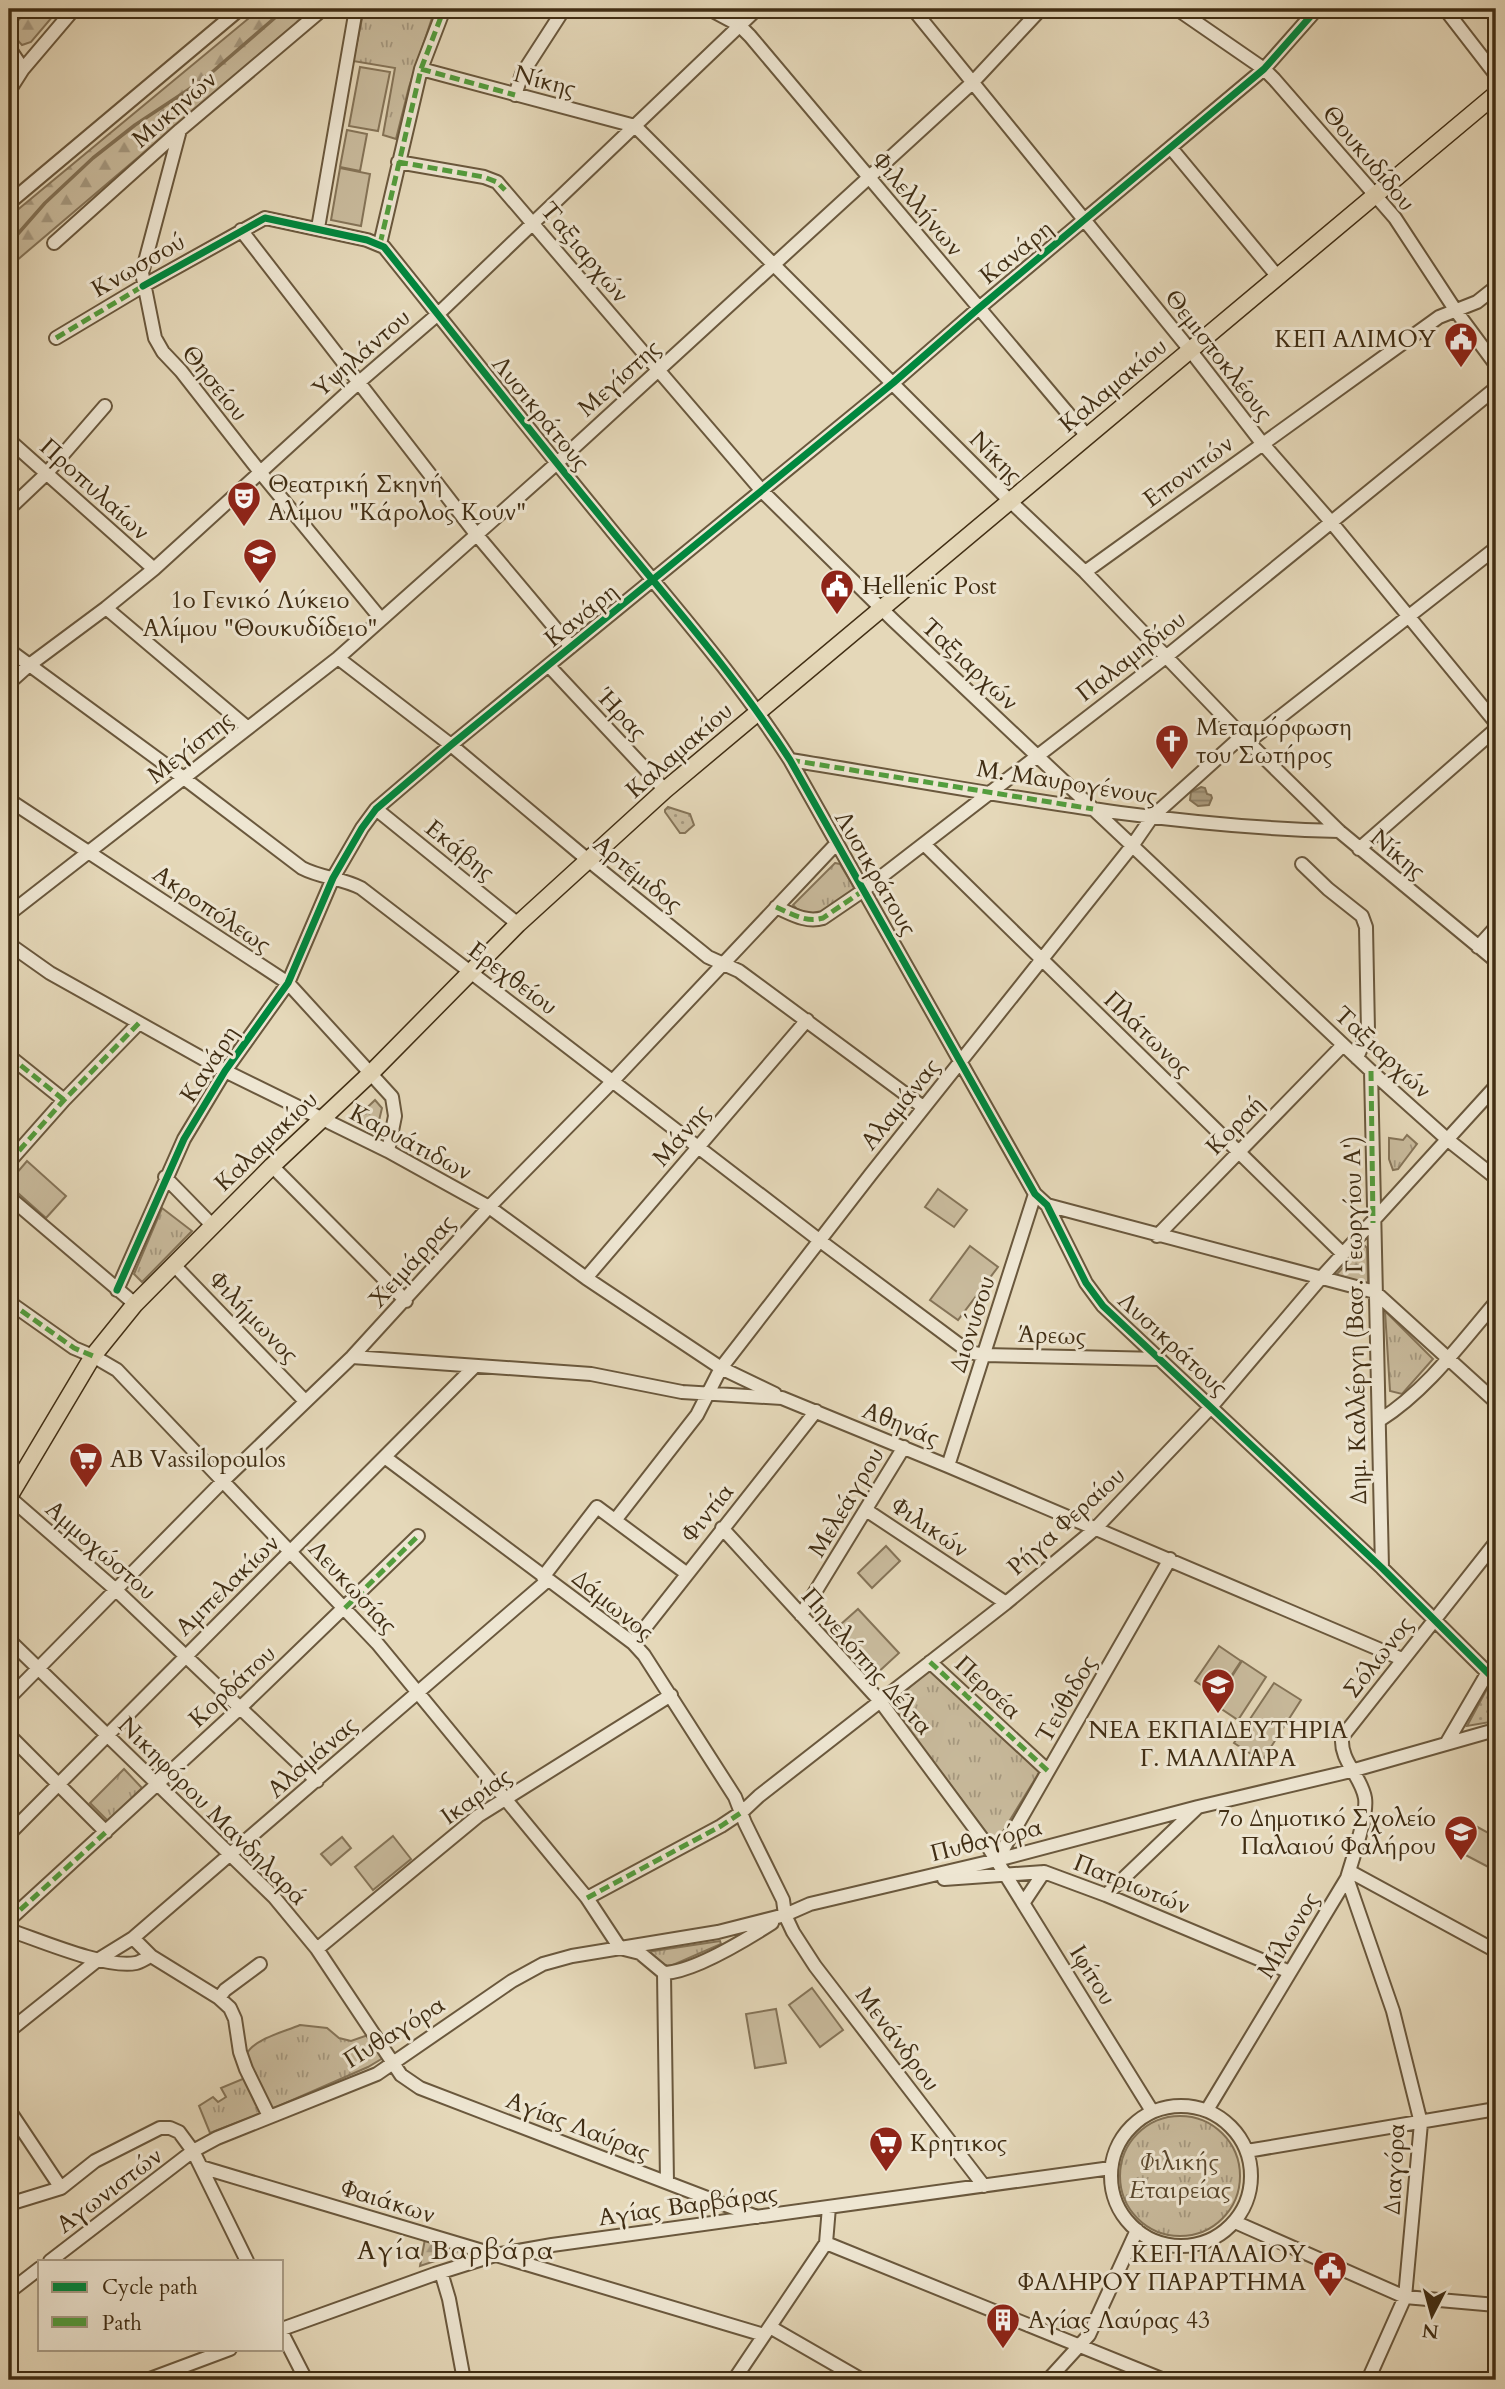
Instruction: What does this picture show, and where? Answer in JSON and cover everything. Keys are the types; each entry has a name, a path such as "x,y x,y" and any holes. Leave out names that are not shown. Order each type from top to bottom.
{"main road":[{"name":"Καλαμακίου","path":"9,1497 93,1356 135,1304 272,1166 371,1073 518,924 665,790 1496,94"}],"street":[{"path":"9,15 15,9"},
{"path":"9,91 23,69 74,9"},
{"path":"9,203 240,9"},
{"name":"Μυκηνών","path":"54,243 180,130 323,9"},
{"path":"318,228 356,9"},
{"path":"444,9 421,69 380,244 271,218 265,218 241,230 476,534 571,647"},
{"path":"515,95 522,74 564,9"},
{"name":"Φιλελλήνων","path":"709,9 739,25 1087,436"},
{"name":"Υψηλάντου","path":"9,683 154,569 358,383 438,314 757,9"},
{"name":"Θεμιστοκλέους","path":"913,9 1190,350 1262,443 1332,523 1496,723"},
{"name":"Μεγίστης","path":"9,914 338,658 557,463 972,83 1041,9"},
{"name":"Θουκυδίδου","path":"1177,9 1264,69 1395,218 1455,310 1496,365"},
{"name":"Κανάρη","path":"117,1290 184,1139 225,1071 288,983 333,878 376,809 893,383 1264,69 1317,9"},
{"path":"1445,9 1496,75"},
{"path":"9,48 23,69"},
{"name":"Νίκης","path":"421,69 635,126 1010,501 1085,572 1245,739 1339,831 1496,961"},
{"name":"Θησείου","path":"180,130 142,273 155,338 163,352 381,619"},
{"path":"1171,148 1278,277"},
{"name":"Ταξιαρχών","path":"398,162 484,177 497,182 762,491 882,609 1343,1045 1448,1140 1496,1178"},
{"name":"Κνωσσού","path":"56,338 241,230"},
{"name":"Λυσικράτους","path":"380,244 759,711 790,760 1035,1194 1047,1205 1086,1283 1103,1306 1382,1568 1492,1676"},
{"name":"Επονιτών","path":"1085,572 1438,317 1477,302 1496,287"},
{"name":"Παλαμηδίου","path":"776,908 807,920 816,920 864,890 1167,656 1496,387"},
{"path":"9,509 46,474 105,405"},
{"name":"Προπυλαίων","path":"9,440 154,569"},
{"name":"Αλαμάνας","path":"9,2031 99,1959 133,1938 317,1781 546,1579 597,1507 616,1519 697,1415 721,1368 923,1107 961,1063 1132,846 1152,817 1245,739 1496,548"},
{"path":"106,608 248,727"},
{"name":"Ερεχθείου","path":"9,650 302,868 318,876 345,880 361,888 819,1240 969,1352 984,1354"},
{"name":"Αρτέμιδος","path":"338,658 451,745 709,957 739,971 923,1107"},
{"name":"Ήρας","path":"549,666 665,790"},
{"path":"1359,849 1496,729"},
{"name":"Μ. Μαυρογένους","path":"790,760 1152,817 1283,829 1339,831"},
{"name":"Ακροπόλεως","path":"9,800 288,983 392,1097 395,1106 388,1151"},
{"name":"Εκάβης","path":"376,809 518,924"},
{"name":"Χειμάρρας","path":"9,1698 223,1480 352,1357 489,1207 614,1080 837,843"},
{"name":"Πλάτωνος","path":"924,844 1343,1254"},
{"path":"1302,864 1362,916 1366,927 1368,1031 1357,1058"},
{"path":"1478,947 1496,927"},
{"name":"Καρυάτιδων","path":"9,944 50,973 225,1071 388,1151 489,1207 586,1278 721,1368 782,1398"},
{"name":"Μάνης","path":"586,1278 807,1020"},
{"path":"9,1163 64,1100 139,1023"},
{"name":"Κοραή","path":"1157,1236 1343,1045"},
{"path":"9,1056 64,1100"},
{"name":"Δημ. Καλλέργη (Βασ. Γεωργίου Α')","path":"1371,1071 1382,1568"},
{"name":"Ρήγα Φεραίου","path":"587,1898 742,1812 1095,1530 1211,1407 1320,1279 1496,1086"},
{"path":"272,1166 405,1301"},
{"path":"165,1177 212,1225"},
{"name":"Διονύσου","path":"948,1466 1035,1194"},
{"path":"9,1197 135,1304"},
{"path":"1047,1205 1375,1292 1496,1402"},
{"name":"Φιλήμωνος","path":"173,1264 304,1400"},
{"name":"Λευκωσίας","path":"9,1302 74,1348 117,1370 345,1608 587,1898 620,1948"},
{"path":"1380,1420 1396,1410 1447,1359 1496,1302"},
{"name":"Άρεως","path":"984,1354 1160,1359"},
{"name":"Αθηνάς","path":"352,1357 591,1374 709,1395 782,1398 904,1447 1402,1659"},
{"name":"Αμπελακίων","path":"9,1834 475,1366"},
{"name":"Φιντία","path":"633,1643 816,1411"},
{"name":"Μελεάγρου","path":"801,1615 904,1447"},
{"name":"Δάμωνος","path":"386,1458 633,1643 671,1695 735,1797 783,1900 785,1915"},
{"name":"Αμμοχώστου","path":"9,1497 116,1590 317,1781"},
{"name":"Φιλικών","path":"866,1510 1006,1603"},
{"path":"616,1519 686,1573"},
{"name":"Πηνελόπης Δέλτα","path":"722,1528 880,1701 997,1860"},
{"name":"Κορδάτου","path":"9,1920 241,1707 418,1536"},
{"name":"Σόλωνος","path":"1351,1771 1341,1749 1342,1737 1496,1542"},
{"name":"Τεύθιδος","path":"997,1860 1170,1559"},
{"name":"Νικηφόρου Μανδηλαρά","path":"9,1640 296,1921 393,2062"},
{"name":"Περσέα","path":"930,1662 1048,1771"},
{"path":"1446,1744 1492,1676"},
{"name":"Ικαρίας","path":"317,1949 467,1825 671,1695"},
{"name":"Πυθαγόρα","path":"664,1973 672,1973 695,1964 744,1941 785,1915 810,1904 997,1860 1496,1732"},
{"path":"9,1735 106,1832"},
{"name":"Μίλωνος","path":"1207,2110 1348,1875 1365,1799 1361,1786 1351,1771"},
{"path":"1106,1895 1198,1807"},
{"name":"Ιφίτου","path":"997,1860 1152,2111"},
{"name":"Πυθαγόρα","path":"1024,1902 1044,1872"},
{"name":"Πατριωτών","path":"908,1881 1044,1872 1290,1972"},
{"path":"1348,1875 1496,1951"},
{"name":"Διαγόρα","path":"1348,1875 1393,2011 1420,2123 1405,2297 1367,2380"},
{"name":"Πυθαγόρα","path":"193,2151 269,2116 363,2080 512,1981 543,1964 572,1956 718,1932 785,1915"},
{"name":"Μενάνδρου","path":"785,1915 793,1933 815,1965 984,2186"},
{"path":"9,1930 119,1963 136,1963 151,1956"},
{"path":"133,1938 151,1956 219,1998 229,2008 235,2019 240,2052 269,2116"},
{"path":"620,1948 640,1953 664,1973 667,2182"},
{"path":"219,1998 225,1990 260,1964"},
{"name":"Αγίας Λαύρας","path":"393,2062 401,2075 420,2088 757,2217"},
{"path":"1176,2105 1207,2110 1224,2120 1238,2134 1247,2151 1251,2163 1251,2189 1247,2201 1235,2222 1215,2238 1183,2246 1155,2241 1137,2230 1116,2203 1111,2168 1116,2148 1127,2130 1152,2111 1176,2105"},
{"path":"1247,2151 1496,2109"},
{"path":"9,2110 61,2188"},
{"path":"9,2204 61,2188 95,2161 160,2127 170,2128 179,2132 193,2151 247,2260"},
{"name":"Αγωνιστών","path":"51,2260 193,2151"},
{"name":"Φαιάκων","path":"201,2167 495,2255 767,2331 862,2380"},
{"name":"Αγίας Βαρβάρας","path":"284,2330 441,2272 495,2255 1111,2168"},
{"path":"734,2380 826,2243 829,2207"},
{"path":"1235,2222 1405,2297 1496,2305"},
{"path":"1048,2380 1089,2335 1137,2230"},
{"path":"826,2243 1164,2380"},
{"path":"9,2292 38,2270"},
{"path":"441,2272 449,2299 464,2380"},
{"path":"284,2335 306,2380"},
{"path":"147,2380 227,2350"}],"green space":[{"path":"32,9 59,9 31,42 22,45 15,34 16,25 22,16"},
{"path":"260,9 313,9 9,267 9,217"},
{"path":"364,9 435,9 409,87 396,139 383,135 395,68 353,61"},
{"path":"360,67 390,72 378,131 349,126"},
{"path":"347,130 367,134 360,171 340,167"},
{"path":"340,168 370,174 361,226 331,220"},
{"path":"668,807 690,814 694,825 685,833 680,833 665,812"},
{"path":"835,863 840,864 855,889 816,916 797,909 793,905"},
{"path":"375,1100 382,1108 376,1133 353,1121"},
{"path":"1407,1135 1417,1144 1398,1169 1393,1170 1389,1159 1389,1138 1403,1140"},
{"path":"27,1161 66,1196 46,1218 9,1185"},
{"path":"938,1189 967,1210 954,1227 925,1207"},
{"path":"162,1208 192,1231 142,1282 134,1274"},
{"path":"1364,1245 1367,1248 1366,1286 1335,1276"},
{"path":"970,1246 998,1267 958,1320 930,1300"},
{"path":"1385,1311 1433,1359 1402,1394 1390,1391"},
{"path":"886,1546 900,1561 872,1588 858,1573"},
{"path":"858,1609 899,1653 874,1676 832,1632"},
{"path":"1219,1646 1241,1661 1218,1696 1195,1681"},
{"path":"1242,1661 1266,1677 1238,1720 1214,1704"},
{"path":"930,1670 1040,1771 999,1838 992,1840 892,1707 892,1702"},
{"path":"1274,1683 1301,1700 1262,1761 1234,1743"},
{"path":"1488,1687 1496,1694 1496,1721 1467,1726"},
{"path":"124,1769 142,1788 108,1821 90,1803"},
{"path":"1470,1823 1496,1837 1496,1871 1456,1850"},
{"path":"393,1836 411,1859 373,1890 355,1867"},
{"path":"342,1837 351,1848 331,1865 321,1854"},
{"path":"720,1941 721,1944 666,1968 647,1952"},
{"path":"812,1988 843,2030 820,2047 789,2005"},
{"path":"776,2009 786,2063 755,2068 746,2014"},
{"path":"300,2025 327,2028 339,2038 351,2041 368,2035 383,2058 272,2109 246,2055 262,2040"},
{"path":"245,2078 262,2113 210,2133 199,2106 213,2097 218,2102 226,2097 221,2088"},
{"name":"Φιλικής Εταιρείας","path":"1180,2116 1203,2121 1222,2134 1235,2153 1240,2176 1235,2199 1222,2218 1203,2231 1180,2236 1157,2231 1138,2218 1125,2199 1120,2176 1125,2153 1138,2134 1157,2121"},
{"path":"425,2239 456,2248 456,2254 420,2266"}],"shaded area":[{"path":"1201,787 1211,795 1209,805 1198,806 1190,800 1191,792"}],"waterway":[{"path":"9,244 45,203 93,158 135,125 203,80 285,9"}],"marked path":[{"path":"380,244 421,69 444,9"},
{"path":"421,69 515,95"},
{"path":"398,162 484,177 497,182 505,190"},
{"path":"56,338 143,286"},
{"path":"790,760 1093,809"},
{"path":"776,907 799,917 823,918 864,890"},
{"path":"9,1162 64,1100 139,1023"},
{"path":"9,1056 64,1100"},
{"path":"1371,1071 1373,1223"},
{"path":"9,1302 74,1348 93,1356"},
{"path":"345,1608 418,1536"},
{"path":"930,1662 1048,1771"},
{"path":"587,1898 742,1812"},
{"path":"9,1920 106,1832"}],"cycle path":[{"path":"117,1290 184,1139 225,1071 288,983 333,878 376,809 893,383 1264,69 1317,9"},
{"path":"143,286 265,218 367,240 384,247 700,638 769,728 790,760 1035,1194 1047,1205 1086,1283 1103,1306 1382,1568 1496,1681"}],"place":[{"name":"ΚΕΠ ΑΛΙΜΟΥ","path":"1461,369"},
{"name":"Θεατρική Σκηνή Αλίμου \"Κάρολος Κουν\"","path":"244,528"},
{"name":"1ο Γενικό Λύκειο Αλίμου \"Θουκυδίδειο\"","path":"260,585"},
{"name":"Hellenic Post","path":"837,616"},
{"name":"Μεταμόρφωση του Σωτήρος","path":"1172,771"},
{"name":"AB Vassilopoulos","path":"86,1489"},
{"name":"ΝΕΑ ΕΚΠΑΙΔΕΥΤΗΡΙΑ Γ. ΜΑΛΛΙΑΡΑ","path":"1218,1715"},
{"name":"7ο Δημοτικό Σχολείο Παλαιού Φαλήρου","path":"1461,1862"},
{"name":"Κρητικος","path":"886,2173"},
{"name":"ΚΕΠ ΠΑΛΑΙΟΥ ΦΑΛΗΡΟΥ ΠΑΡΑΡΤΗΜΑ","path":"1330,2298"},
{"name":"Αγίας Λαύρας 43","path":"1003,2350"}],"district":[{"name":"Αγία Βαρβάρα","path":"456,2250"}]}
